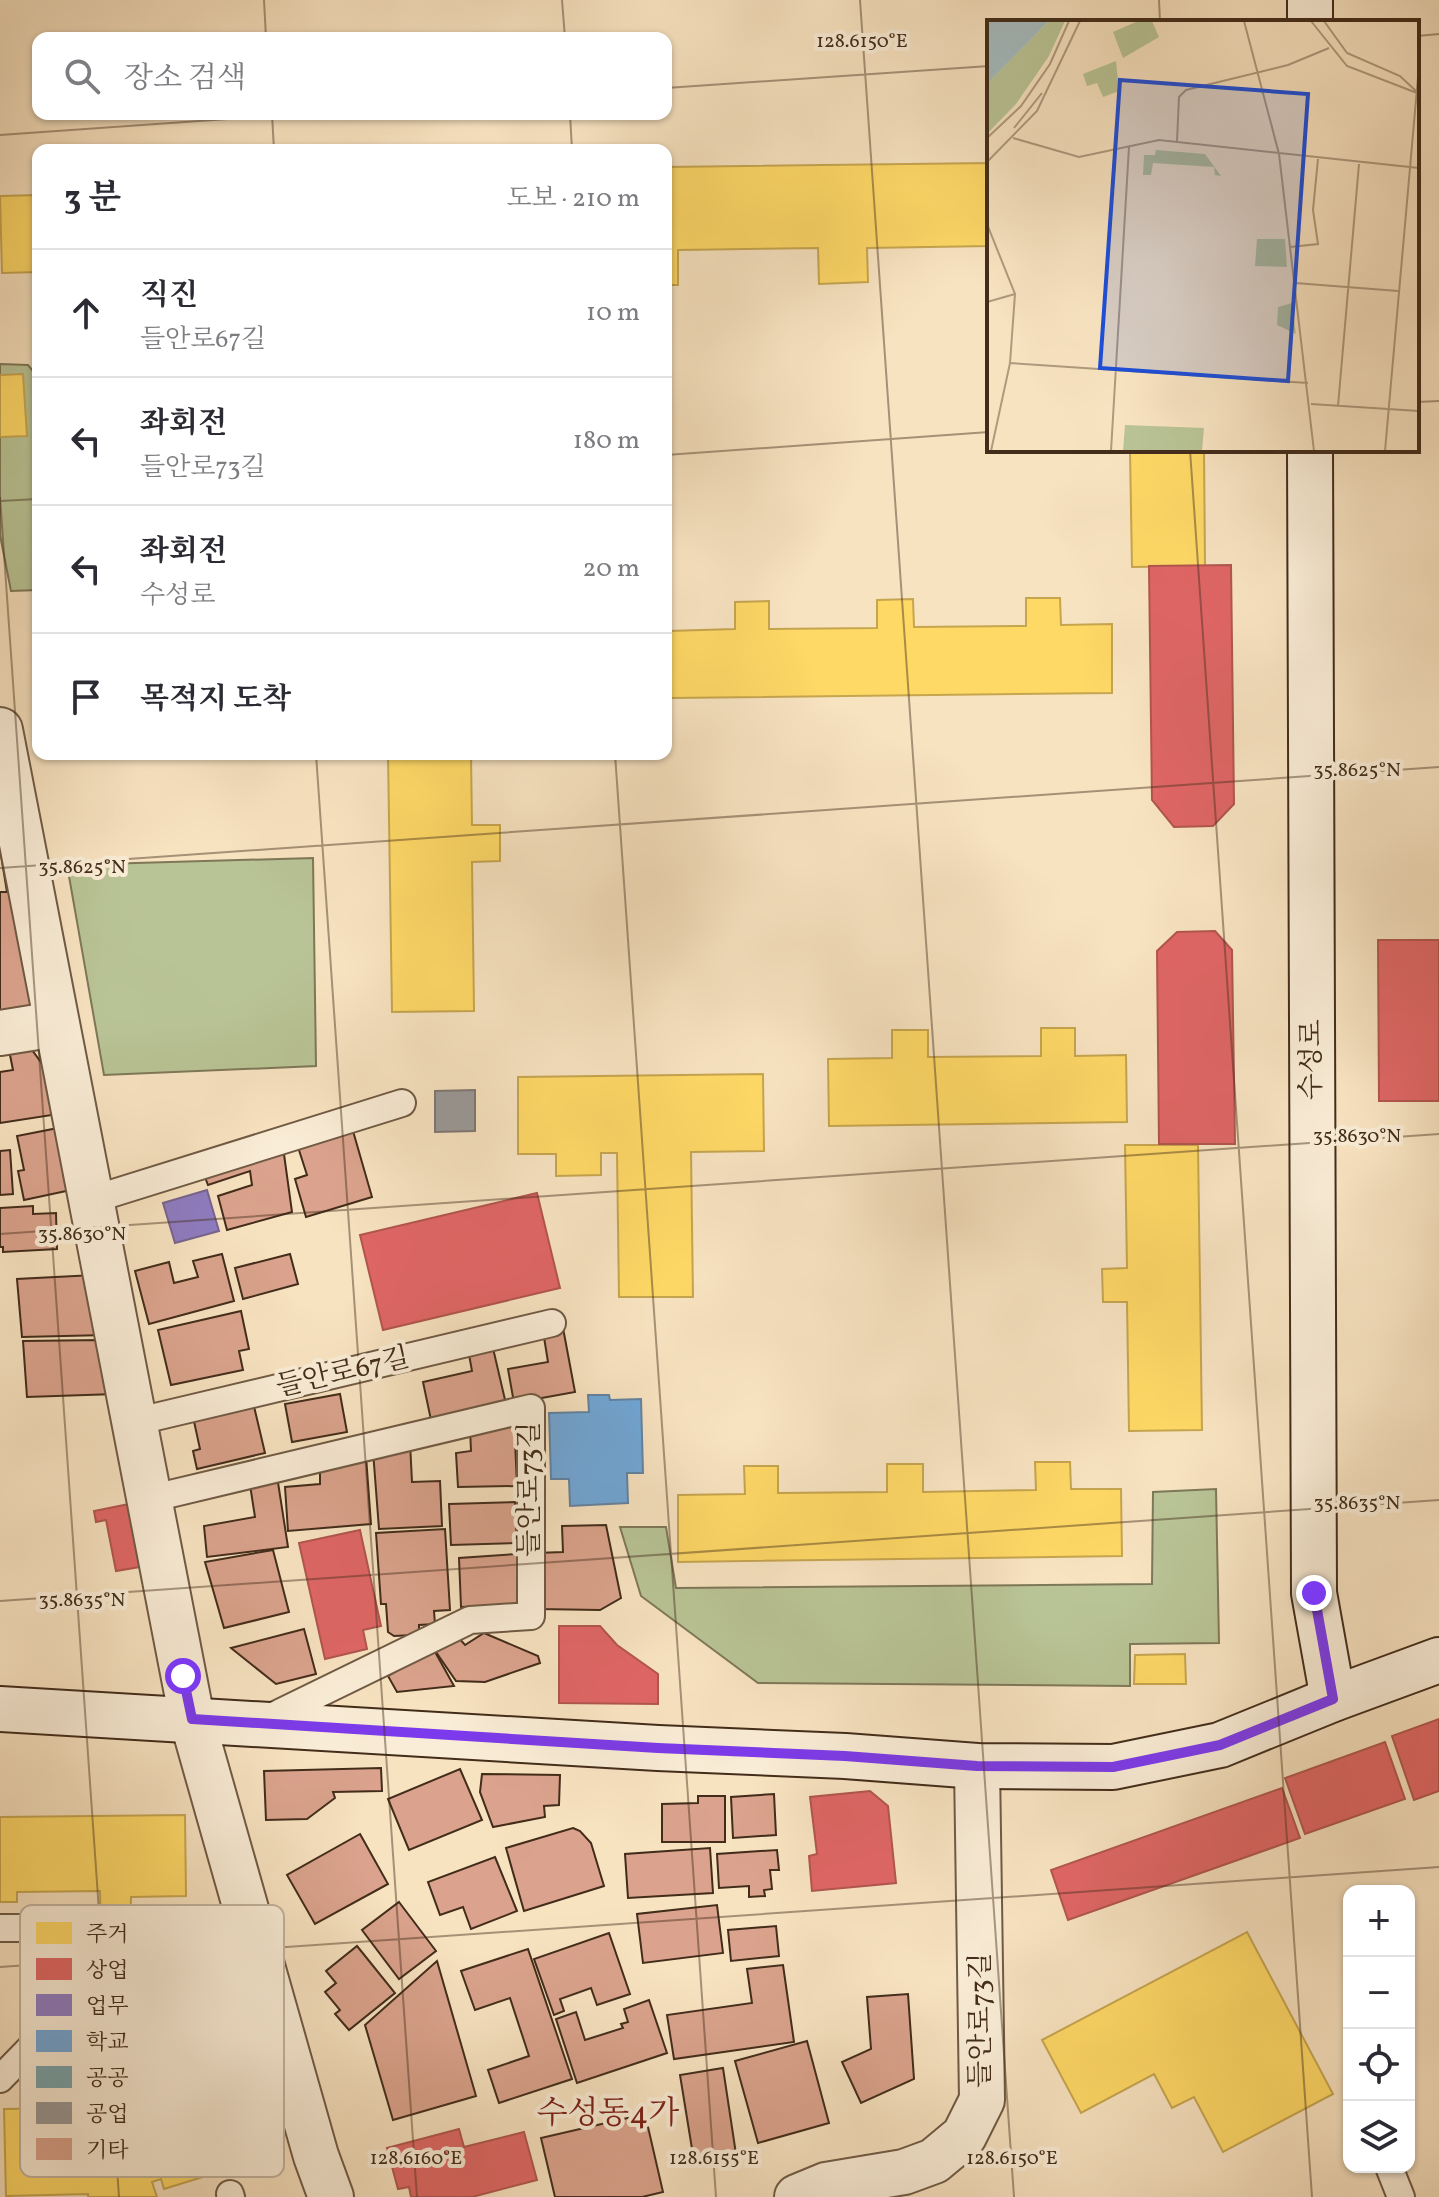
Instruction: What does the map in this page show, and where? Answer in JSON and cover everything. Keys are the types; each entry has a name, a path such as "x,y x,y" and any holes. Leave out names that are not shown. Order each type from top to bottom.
{"street":[{"name":"수성로","path":"1310,452 1314,1593 1333,1699"},
{"path":"1,743 192,1719 244,1905"},
{"path":"0,1033 56,1024"},
{"path":"0,1709 977,1766 1113,1767 1220,1745 1439,1660"},
{"name":"들안로73길","path":"797,2197 826,2185 904,2185 964,2136 982,2100 977,1766"},
{"path":"284,2044 331,2197"}],"lane":[{"path":"91,1200 402,1103"},
{"name":"들안로67길","path":"134,1422 552,1323"},
{"name":"들안로73길","path":"149,1499 531,1408 531,1616 470,1620 258,1724"},
{"path":"0,2079 20,2058"},
{"path":"1391,2173 1401,2197"}],"green space":[{"path":"0,364 28,365 32,370 32,590 11,591 0,535"},
{"path":"313,858 316,1066 104,1075 67,865"},
{"path":"1216,1489 1219,1643 1130,1644 1130,1686 758,1683 641,1596 620,1527 666,1527 676,1588 1152,1584 1153,1492"}],"building: 주거":[{"path":"987,163 987,246 867,248 868,282 819,284 818,248 678,250 678,285 672,285 672,167"},
{"path":"32,195 32,272 2,273 0,196"},
{"path":"23,374 27,436 0,437 0,375"},
{"path":"1130,452 1204,452 1205,566 1132,567"},
{"path":"1026,598 1060,598 1061,625 1112,624 1112,693 672,698 672,631 735,629 735,602 769,601 769,629 877,628 877,600 913,599 914,627 1026,626"},
{"path":"388,760 471,760 472,825 500,825 500,861 472,862 474,1011 392,1012"},
{"path":"1041,1028 1075,1028 1075,1056 1126,1055 1127,1122 829,1126 828,1059 892,1058 892,1030 928,1030 928,1057 1041,1056"},
{"path":"763,1074 764,1151 691,1152 693,1297 619,1297 617,1153 601,1153 601,1175 556,1176 556,1154 518,1154 518,1077"},
{"path":"1125,1145 1198,1145 1202,1430 1129,1431 1127,1302 1103,1302 1102,1269 1127,1268"},
{"path":"1035,1462 1070,1462 1071,1489 1121,1489 1122,1556 678,1562 678,1495 745,1494 744,1466 778,1466 778,1493 887,1492 887,1464 923,1464 923,1492 1036,1490"},
{"path":"1185,1654 1186,1684 1134,1684 1135,1655"},
{"path":"185,1815 186,1896 131,1897 131,1905 100,1905 100,1891 17,1892 17,1902 0,1902 0,1817"},
{"path":"1247,1932 1333,2094 1223,2152 1194,2097 1172,2108 1154,2074 1081,2113 1042,2040"},
{"path":"4,2109 20,2109 20,2177 203,2177 164,2189 161,2179 152,2182 157,2197 88,2197 88,2194 6,2196"}],"building: 상업":[{"path":"1231,565 1234,804 1213,826 1174,827 1152,800 1149,566"},
{"path":"1215,931 1232,950 1235,1144 1159,1144 1157,951 1177,932"},
{"path":"1378,940 1439,940 1439,1101 1379,1101"},
{"path":"537,1193 560,1288 383,1330 360,1235"},
{"path":"139,1502 152,1565 116,1571 106,1520 96,1522 94,1511"},
{"path":"360,1530 381,1626 363,1630 367,1649 325,1659 299,1543"},
{"path":"559,1626 600,1626 617,1645 658,1674 658,1704 559,1703"},
{"path":"1439,1719 1439,1791 1414,1800 1392,1736"},
{"path":"1385,1742 1405,1799 1305,1834 1285,1778"},
{"path":"1282,1788 1300,1838 1068,1920 1051,1870"},
{"path":"870,1791 888,1806 896,1883 812,1891 809,1856 817,1854 810,1797"},
{"path":"459,2129 464,2147 524,2132 537,2180 472,2197 411,2197 409,2187 398,2189 387,2148"}],"building: 업무":[{"path":"207,1190 219,1231 175,1243 163,1203"}],"building: 학교":[{"path":"588,1395 609,1395 610,1400 641,1399 643,1473 627,1473 628,1503 570,1506 569,1479 551,1479 549,1413 589,1412"}],"building: 공공":[{"path":"13,926 25,1010 0,1014 0,927"}],"building: 공업":[{"path":"475,1090 475,1131 435,1132 435,1091"}],"building: 기타":[{"path":"0,805 42,1019 0,1026 0,892 7,892 0,849"},
{"path":"29,1046 43,1065 52,1115 0,1123 0,1072 13,1070 9,1050"},
{"path":"58,1128 71,1190 24,1200 18,1171 24,1170 17,1136"},
{"path":"353,1131 372,1197 306,1217 295,1179 307,1175 298,1147"},
{"path":"283,1147 292,1212 227,1230 218,1196 252,1185 250,1171 208,1185 203,1172"},
{"path":"10,1150 13,1194 0,1195 0,1151"},
{"path":"33,1206 33,1214 56,1213 57,1249 3,1252 3,1247 0,1247 0,1208"},
{"path":"222,1254 234,1301 149,1324 135,1271 169,1262 174,1283 198,1277 193,1261"},
{"path":"290,1254 298,1284 243,1299 235,1268"},
{"path":"94,1275 106,1335 22,1337 17,1279"},
{"path":"241,1311 249,1349 239,1351 243,1370 171,1385 158,1330"},
{"path":"563,1328 575,1392 514,1403 508,1369 548,1362 543,1331"},
{"path":"102,1340 115,1394 27,1397 23,1341"},
{"path":"492,1344 506,1404 431,1420 423,1382 472,1371 468,1349"},
{"path":"340,1394 347,1432 292,1442 285,1404"},
{"path":"252,1398 265,1453 197,1469 193,1451 200,1449 192,1412"},
{"path":"514,1418 517,1486 458,1487 456,1453 471,1451 470,1428"},
{"path":"410,1442 412,1482 440,1481 442,1526 379,1529 373,1451"},
{"path":"366,1456 371,1524 288,1531 285,1487 320,1484 320,1468"},
{"path":"277,1476 288,1547 207,1557 204,1526 255,1517 250,1485"},
{"path":"515,1502 517,1543 451,1545 449,1504"},
{"path":"606,1525 621,1598 600,1610 538,1609 536,1553 563,1552 562,1526"},
{"path":"445,1529 450,1610 434,1611 435,1624 419,1625 419,1632 414,1635 394,1636 388,1632 386,1604 381,1604 376,1533"},
{"path":"273,1550 289,1612 224,1628 205,1562"},
{"path":"517,1554 519,1605 461,1607 459,1558"},
{"path":"304,1629 316,1674 276,1684 231,1648"},
{"path":"484,1633 538,1656 540,1663 485,1682 456,1681 436,1652 459,1638 465,1645"},
{"path":"434,1650 454,1686 397,1692 388,1676"},
{"path":"381,1768 382,1791 333,1792 335,1798 307,1819 266,1820 264,1771"},
{"path":"460,1769 482,1820 409,1850 388,1799"},
{"path":"482,1774 560,1775 559,1805 544,1806 545,1817 493,1827 480,1792"},
{"path":"774,1794 776,1835 733,1838 731,1797"},
{"path":"698,1796 725,1796 725,1842 662,1842 662,1804 698,1803"},
{"path":"573,1828 591,1843 604,1886 524,1911 506,1848"},
{"path":"360,1834 388,1884 315,1924 287,1875"},
{"path":"710,1848 713,1893 628,1898 625,1854"},
{"path":"777,1850 779,1870 770,1870 772,1889 764,1890 765,1896 749,1897 749,1886 719,1888 717,1854"},
{"path":"495,1857 517,1911 471,1929 463,1907 440,1915 428,1882"},
{"path":"399,1902 436,1951 399,1979 362,1930"},
{"path":"717,1905 723,1953 643,1963 637,1914"},
{"path":"776,1926 779,1956 731,1961 728,1930"},
{"path":"609,1933 630,1994 597,2005 591,1988 560,1999 564,2011 554,2015 534,1959"},
{"path":"357,1946 395,1993 349,2030 335,2014 340,2010 325,1992 336,1983 326,1971"},
{"path":"528,1949 572,2079 499,2103 488,2070 529,2056 510,1998 475,2010 461,1971"},
{"path":"437,1961 476,2096 393,2120 365,2025"},
{"path":"783,1965 794,2042 674,2059 667,2015 752,2003 747,1969"},
{"path":"908,1994 914,2079 861,2103 842,2062 871,2049 867,1997"},
{"path":"649,2000 667,2053 577,2083 556,2019 576,2012 585,2040 623,2028 621,2024 628,2022 624,2009"},
{"path":"807,2041 829,2123 758,2143 735,2061"},
{"path":"723,2068 736,2154 694,2161 680,2075"},
{"path":"645,2114 663,2192 642,2197 555,2197 541,2138"}],"district":[{"name":"수성동4가","path":"608,2115"}],"route":[{"path":"183,1676 192,1719 977,1766 1113,1767 1220,1745 1333,1699 1314,1593"}]}
